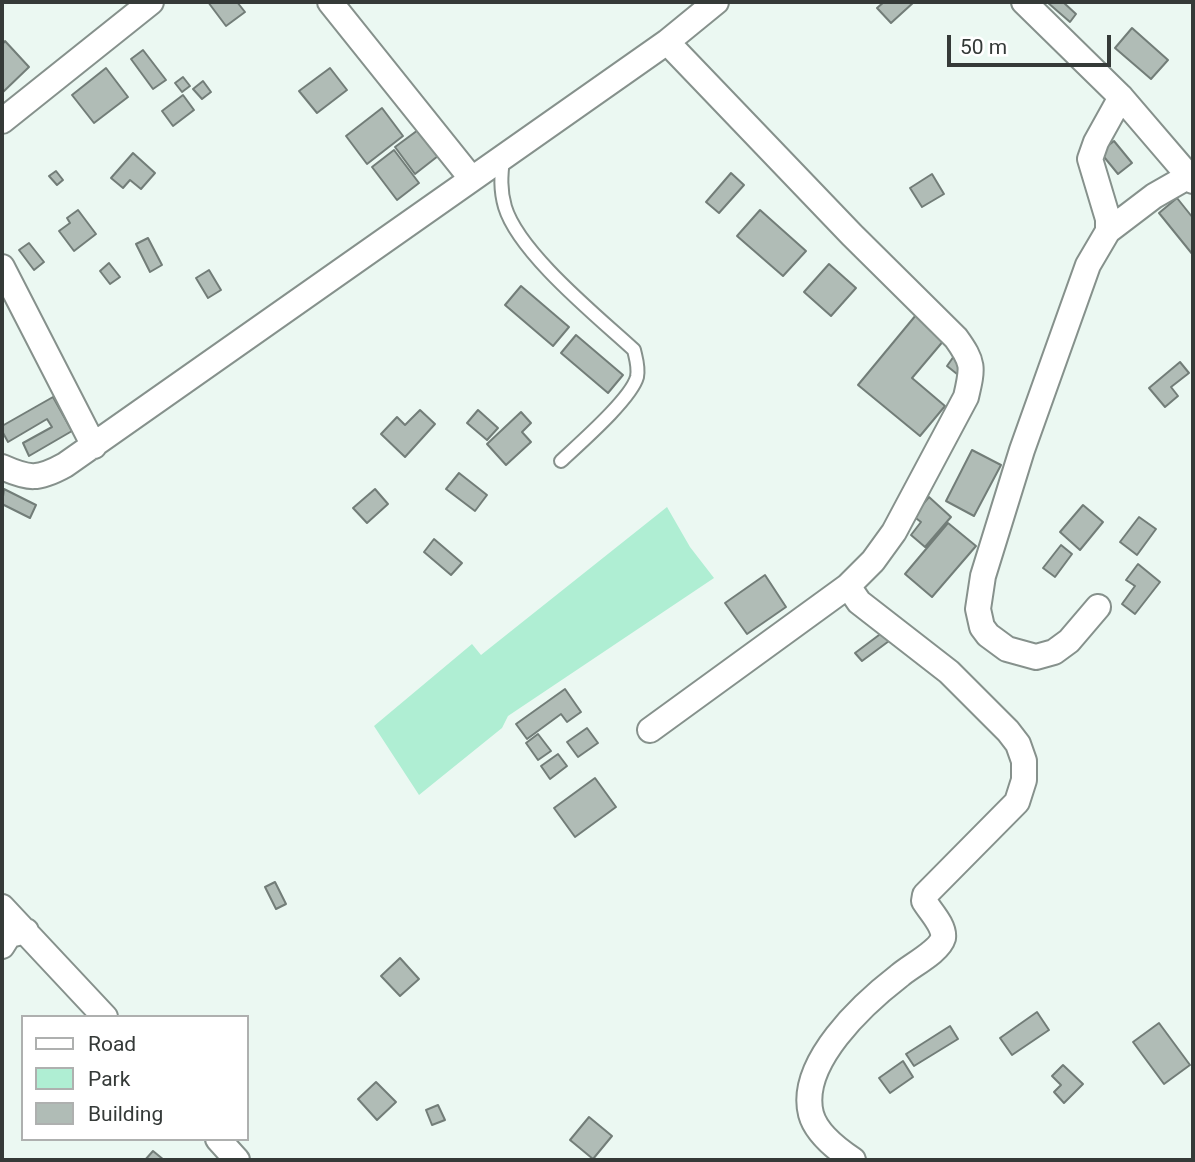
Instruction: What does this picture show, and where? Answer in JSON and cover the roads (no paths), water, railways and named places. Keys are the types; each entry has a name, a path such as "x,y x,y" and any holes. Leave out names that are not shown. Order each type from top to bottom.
{"street":[{"path":"2,121 152,2"},
{"path":"330,2 471,178"},
{"path":"2,467 25,477 36,477 49,474 94,446 503,155 667,42 716,2"},
{"path":"1024,2 1121,97 1191,179 1154,196 1108,231 1088,265 1022,450 984,576 978,610 982,627 988,635 1007,649 1036,657 1054,652 1069,641 1098,607"},
{"path":"650,730 848,586 873,561 894,532 966,397 972,374 969,357 956,338 852,235 667,42"},
{"path":"1108,231 1108,219 1090,159 1121,97"},
{"path":"2,267 94,446"},
{"path":"848,586 859,601 949,672 992,713 1018,744 1024,761 1024,780 1017,802 925,895 923,901 942,928 944,936 939,945 898,976 834,1037 814,1077 810,1093 811,1114 820,1130 837,1149 853,1160"},
{"path":"2,907 103,1015"},
{"path":"2,946 9,935 26,931"},
{"path":"220,1141 237,1160"}],"lane":[{"path":"503,155 500,186 505,207 523,242 634,350 638,365 636,380 627,394 594,431 561,461"}]}
